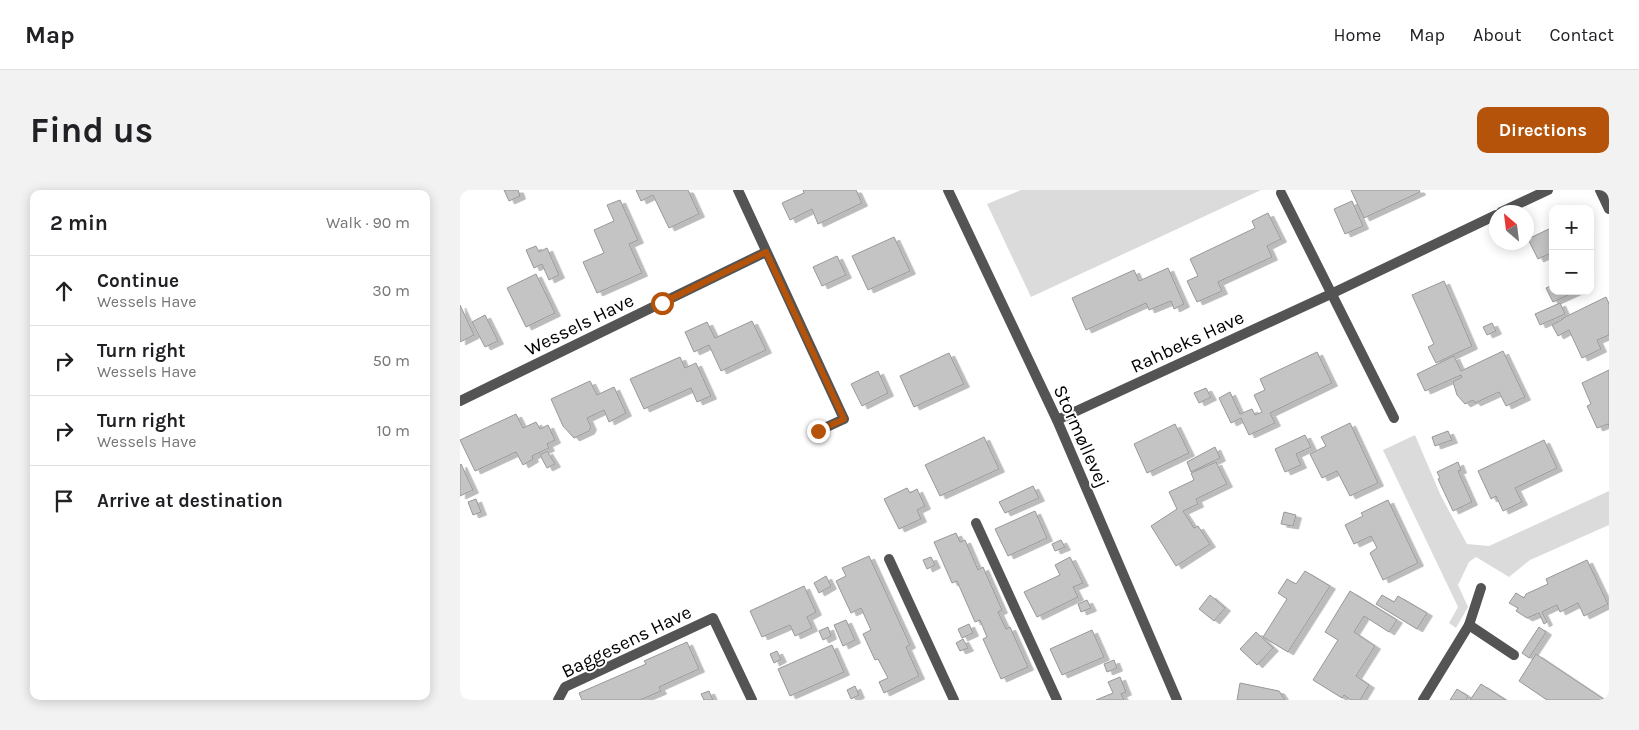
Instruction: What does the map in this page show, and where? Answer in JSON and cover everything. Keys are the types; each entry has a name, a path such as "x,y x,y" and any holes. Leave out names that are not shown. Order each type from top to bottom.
{"street":[{"path":"738,190 844,419 818,431"},
{"name":"Stormøllevej","path":"948,190 1057,420 1177,700"},
{"path":"1516,205 1548,190"},
{"path":"1600,190 1609,209"},
{"path":"1281,193 1333,293 1394,418"},
{"name":"Rahbeks Have","path":"1057,420 1333,293 1489,218"},
{"name":"Wessels Have","path":"460,401 766,252"},
{"path":"976,523 1057,700"},
{"path":"889,559 954,700"},
{"path":"1423,700 1469,625 1481,588"},
{"name":"Baggesens Have","path":"558,700 565,687 712,618 752,700"},
{"path":"1469,625 1514,655"}],"shaded area":[{"path":"1021,190 1261,190 1031,297 987,204"},
{"path":"1415,435 1441,496 1467,544 1489,546 1609,491 1609,525 1530,560 1509,577 1476,557 1469,562 1458,585 1468,607 1456,628 1449,623 1458,607 1383,450"}],"building":[{"path":"504,190 518,190 520,196 509,201"},
{"path":"636,190 688,190 699,214 669,228 653,195 641,201"},
{"path":"803,190 856,190 862,203 818,224 812,209 790,220 782,203 804,193"},
{"path":"1351,190 1419,190 1420,192 1364,218"},
{"path":"620,200 638,240 629,244 642,273 597,293 583,262 604,253 594,230 614,221 607,205"},
{"path":"1352,201 1363,226 1345,234 1334,209"},
{"path":"1268,213 1281,239 1267,246 1272,257 1218,282 1222,291 1197,302 1187,281 1198,276 1190,259 1255,228 1252,221"},
{"path":"1549,229 1549,254 1538,259 1534,250 1534,236"},
{"path":"894,237 910,271 868,290 852,256"},
{"path":"536,246 539,252 547,248 559,275 549,280 542,264 534,268 526,250"},
{"path":"837,256 846,275 822,286 813,267"},
{"path":"1168,268 1184,304 1174,309 1171,301 1149,310 1146,303 1086,330 1072,298 1134,270 1139,281"},
{"path":"536,274 555,313 526,327 507,288"},
{"path":"1444,281 1472,346 1436,363 1428,347 1434,344 1412,295"},
{"path":"1550,295 1568,295 1553,302"},
{"path":"1606,297 1609,304 1609,335 1597,340 1601,349 1582,358 1569,330 1558,336 1552,325"},
{"path":"1560,303 1565,314 1540,325 1535,314"},
{"path":"460,305 474,335 460,342"},
{"path":"485,315 498,341 485,347 472,322"},
{"path":"752,321 766,350 721,371 709,345 694,352 685,332 707,322 715,338"},
{"path":"1492,323 1496,331 1487,335 1483,327"},
{"path":"1503,351 1525,397 1506,406 1499,392 1475,403 1473,400 1465,404 1457,395 1453,382 1462,377 1461,375 1425,391 1417,374 1454,356 1461,371"},
{"path":"1317,352 1332,383 1270,413 1275,423 1249,435 1241,418 1231,423 1219,398 1230,392 1240,414 1252,409 1255,415 1262,412 1254,395 1265,390 1260,379"},
{"path":"949,353 964,384 914,407 900,376"},
{"path":"680,357 685,368 696,363 711,396 697,402 691,388 644,409 630,379"},
{"path":"1609,370 1609,426 1608,424 1597,428 1587,406 1591,404 1582,383"},
{"path":"878,371 888,393 862,406 851,384"},
{"path":"590,381 597,395 614,387 626,413 609,422 604,410 587,418 591,427 589,431 574,438 563,426 551,399"},
{"path":"1206,388 1211,397 1199,403 1194,393"},
{"path":"516,414 523,428 536,422 540,429 548,425 555,440 547,444 549,448 532,456 533,459 523,465 516,452 475,471 460,440"},
{"path":"1350,423 1378,483 1350,496 1337,471 1322,478 1310,454 1326,446 1321,437"},
{"path":"1175,424 1189,453 1147,473 1134,444"},
{"path":"1448,431 1452,440 1435,446 1432,437"},
{"path":"1305,435 1311,447 1296,454 1301,465 1285,472 1275,449"},
{"path":"984,437 999,469 940,496 925,465"},
{"path":"1544,440 1557,468 1515,488 1522,502 1503,511 1496,496 1491,499 1478,471"},
{"path":"1215,447 1220,458 1191,472 1187,462"},
{"path":"547,451 555,464 547,468 540,455"},
{"path":"1216,462 1227,484 1196,499 1198,504 1183,511 1194,528 1198,526 1210,544 1176,566 1151,526 1177,509 1169,492 1194,480 1191,473"},
{"path":"1458,462 1461,470 1458,471 1472,502 1453,511 1438,479 1440,478 1437,472"},
{"path":"460,465 473,490 460,496"},
{"path":"1033,486 1039,498 1005,513 999,502"},
{"path":"907,488 910,493 917,489 925,506 917,510 921,519 899,529 884,499"},
{"path":"476,499 481,512 473,515 468,502"},
{"path":"1388,500 1418,563 1383,580 1370,553 1377,548 1371,536 1354,544 1345,525 1363,516 1361,513"},
{"path":"1035,511 1047,538 1008,556 995,529"},
{"path":"1284,512 1296,515 1293,526 1281,524"},
{"path":"956,533 960,542 965,540 978,570 983,567 1002,610 998,612 1006,629 1010,627 1028,667 1001,679 983,639 987,637 980,620 975,622 957,581 952,583 934,542"},
{"path":"1061,540 1065,547 1055,551 1052,544"},
{"path":"869,556 910,645 906,647 919,676 884,693 879,682 888,678 878,659 875,660 863,634 871,630 861,608 851,613 836,581 846,576 842,568"},
{"path":"931,557 935,565 927,569 923,560"},
{"path":"1070,557 1083,583 1073,587 1078,597 1037,617 1024,592 1060,575 1055,565"},
{"path":"1587,560 1608,604 1584,616 1578,603 1560,612 1557,605 1542,612 1547,622 1544,624 1539,613 1527,618 1516,611 1518,608 1509,603 1516,593 1524,598 1526,594 1548,584 1546,579"},
{"path":"1305,571 1330,586 1288,652 1263,637 1287,599 1278,593 1287,579 1296,584"},
{"path":"826,576 831,586 819,593 814,583"},
{"path":"804,586 816,612 807,617 812,628 795,636 790,625 762,637 750,611"},
{"path":"1350,591 1397,620 1389,632 1364,616 1354,632 1375,646 1356,676 1369,685 1360,700 1351,700 1344,695 1342,698 1313,680 1338,640 1325,632"},
{"path":"1210,595 1225,608 1214,621 1199,609"},
{"path":"1382,595 1394,602 1398,596 1427,613 1417,629 1376,604"},
{"path":"1087,600 1091,608 1081,612 1078,604"},
{"path":"846,620 855,640 843,646 834,625"},
{"path":"969,624 973,633 962,638 958,629"},
{"path":"828,627 831,636 823,640 819,631"},
{"path":"1539,627 1546,632 1529,658 1522,653"},
{"path":"1092,630 1104,657 1062,675 1050,649"},
{"path":"1256,632 1273,648 1257,665 1240,649"},
{"path":"963,639 968,648 960,651 956,643"},
{"path":"687,642 699,669 659,687 661,691 640,700 582,700 579,693 646,664 644,661"},
{"path":"832,645 844,672 790,696 778,669"},
{"path":"777,651 781,659 774,663 770,654"},
{"path":"1536,654 1605,700 1547,700 1519,681"},
{"path":"1114,660 1117,668 1107,672 1104,664"},
{"path":"1120,677 1126,692 1121,694 1124,700 1096,700 1113,693 1108,682"},
{"path":"1240,683 1279,691 1285,700 1237,700"},
{"path":"1481,684 1506,700 1470,700"},
{"path":"855,686 859,695 851,699 847,690"},
{"path":"1457,689 1468,696 1466,700 1450,700"},
{"path":"709,691 713,700 704,700 701,694"}],"route":[{"path":"662,303 766,252 844,419 818,431"}]}
